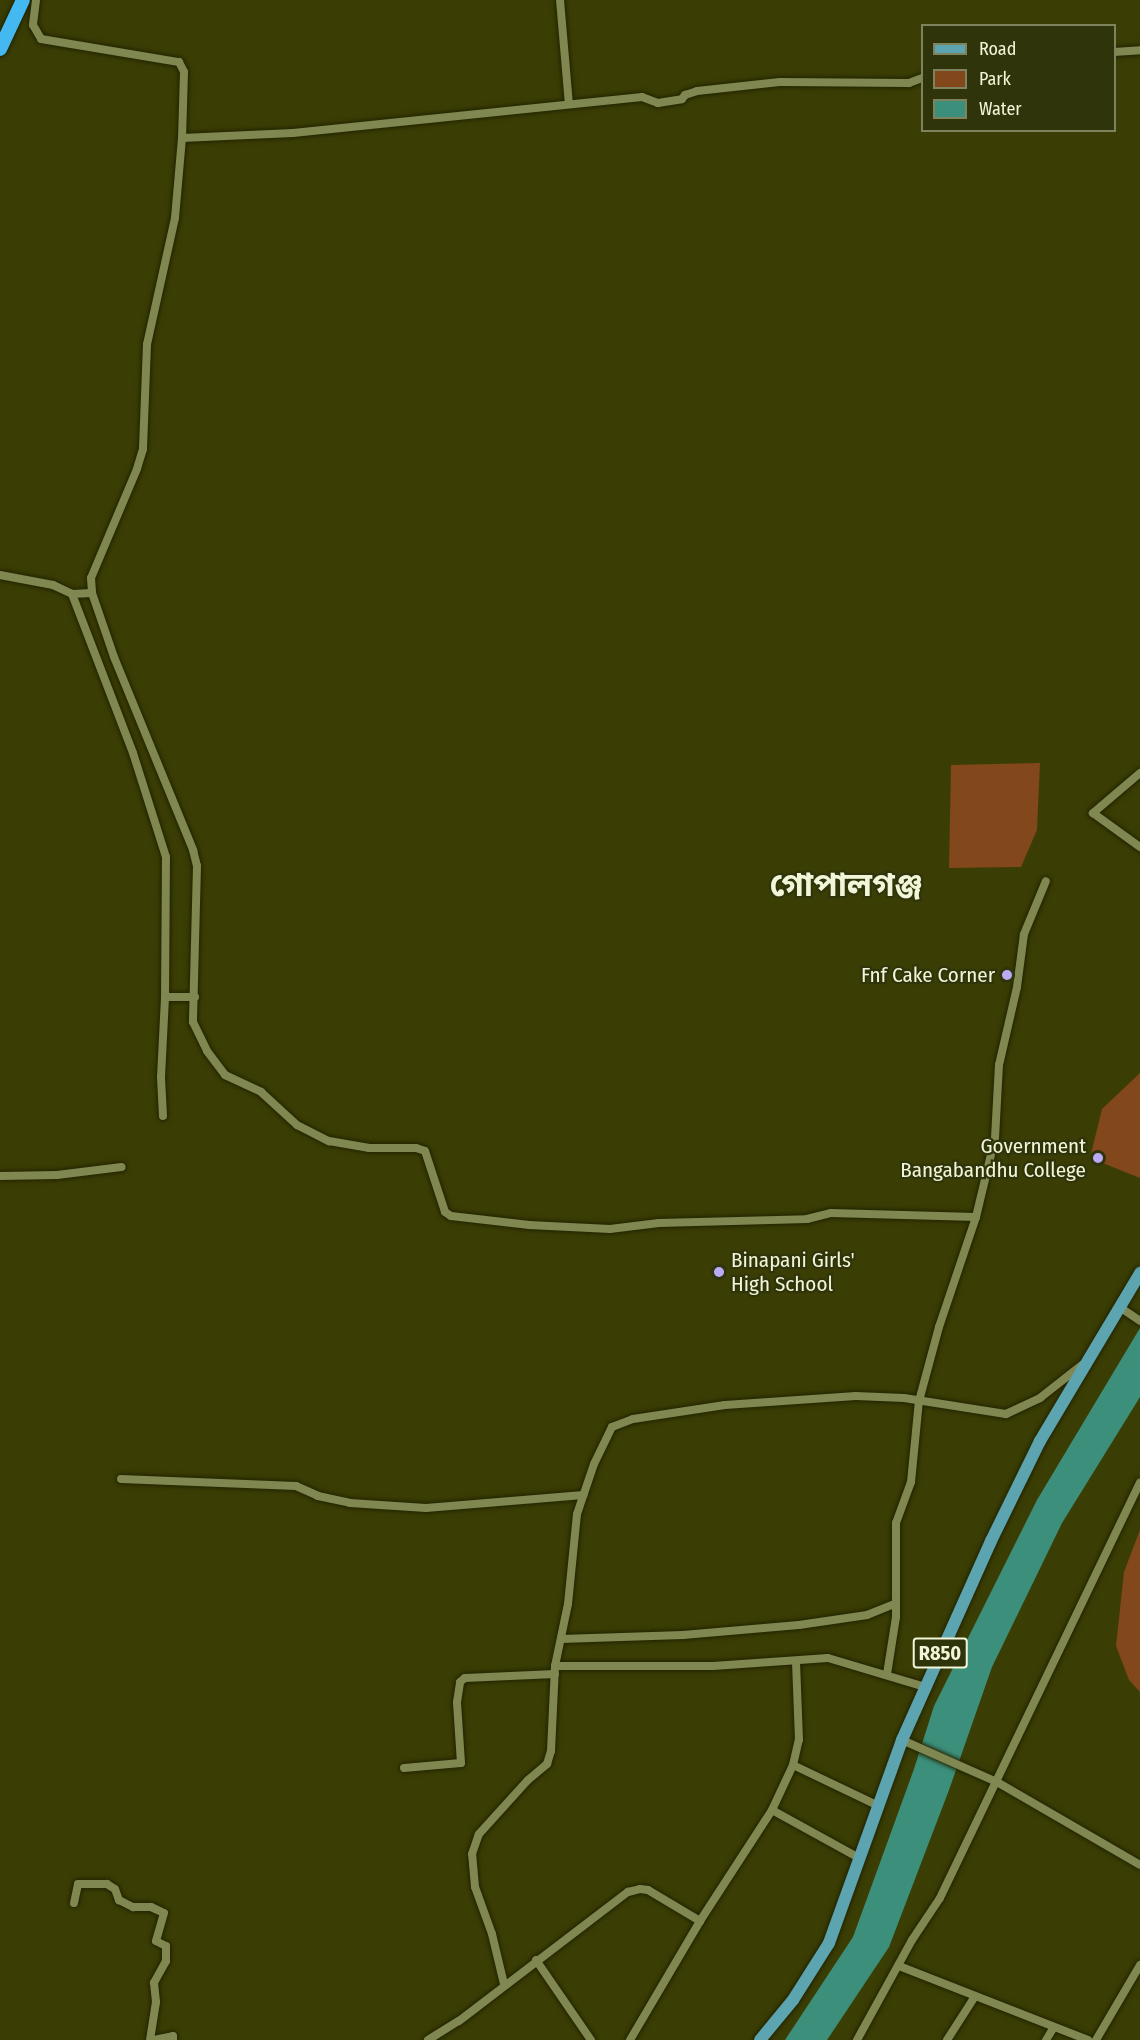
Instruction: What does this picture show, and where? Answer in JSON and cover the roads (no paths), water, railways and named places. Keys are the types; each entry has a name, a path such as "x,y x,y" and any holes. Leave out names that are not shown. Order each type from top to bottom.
{"highway":[{"path":"2,45 23,0"}],"main road":[{"name":"R850","path":"760,2040 793,2000 822,1957 840,1918 877,1805 902,1740 1012,1497 1040,1441 1140,1273"}],"street":[{"path":"36,0 33,25 41,39 178,62 184,72 182,138 174,218 147,344 143,449 137,469 91,578 91,593 114,657 193,850 197,866 193,1022 207,1052 225,1076 261,1092 297,1125 329,1141 369,1148 416,1148 425,1151 446,1212 451,1216 529,1225 610,1229 659,1223 807,1219 831,1214 976,1217"},
{"path":"560,0 569,105"},
{"path":"1116,52 1140,50"},
{"path":"182,138 293,133 642,97 658,103 682,99 685,95 697,91 780,82 909,83 921,78"},
{"path":"0,575 53,585 73,594 91,593"},
{"path":"73,594 133,753 166,858 168,997 161,1077 163,1116"},
{"path":"1140,773 1093,813 1140,847"},
{"path":"887,1674 894,1642 896,1523 911,1482 919,1401 939,1327 976,1217 995,1138 999,1065 1017,987 1024,934 1046,881"},
{"path":"168,997 192,997"},
{"path":"0,1176 57,1175 122,1167"},
{"path":"1121,1308 1137,1318"},
{"path":"504,1984 492,1934 475,1887 472,1854 479,1834 528,1780 547,1764 551,1751 555,1670 568,1604 577,1514 607,1434 612,1427 633,1419 725,1405 856,1396 919,1401 1006,1414 1040,1398 1090,1358"},
{"path":"121,1479 296,1486 318,1496 350,1503 426,1508 583,1495"},
{"path":"857,2040 912,1940 940,1898 1140,1483"},
{"path":"561,1639 682,1635 799,1624 867,1615 896,1603"},
{"path":"404,1768 460,1763 458,1702 460,1682 465,1678 555,1670 712,1666 828,1658 925,1687"},
{"path":"630,2040 700,1921 772,1810 793,1765 799,1740 796,1661"},
{"path":"902,1740 997,1782 1140,1865"},
{"path":"793,1765 877,1805"},
{"path":"772,1810 859,1858"},
{"path":"74,1904 78,1884 107,1884 115,1889 119,1900 133,1907 151,1907 164,1913 156,1941 166,1946 166,1961 154,1983 156,2002 152,2040 172,2036 173,2040"},
{"path":"428,2040 459,2021 504,1984 628,1892 640,1889 654,1893 700,1921"},
{"path":"536,1960 591,2040"},
{"path":"1096,2040 1140,1965"},
{"path":"899,1966 1053,2029 1088,2040"},
{"path":"947,2040 974,1998"},
{"path":"1046,2040 1053,2029"}],"water":[{"path":"1140,1328 1140,1397 1062,1523 992,1667 949,1790 889,1947 827,2040 785,2040 853,1937 914,1769 934,1706 1037,1500"}],"place":[{"name":"Fnf Cake Corner","path":"1007,975"},
{"name":"Government Bangabandhu College","path":"1098,1158"},
{"name":"Binapani Girls' High School","path":"719,1272"}],"district":[{"name":"গোপালগঞ্জ","path":"846,886"}]}
